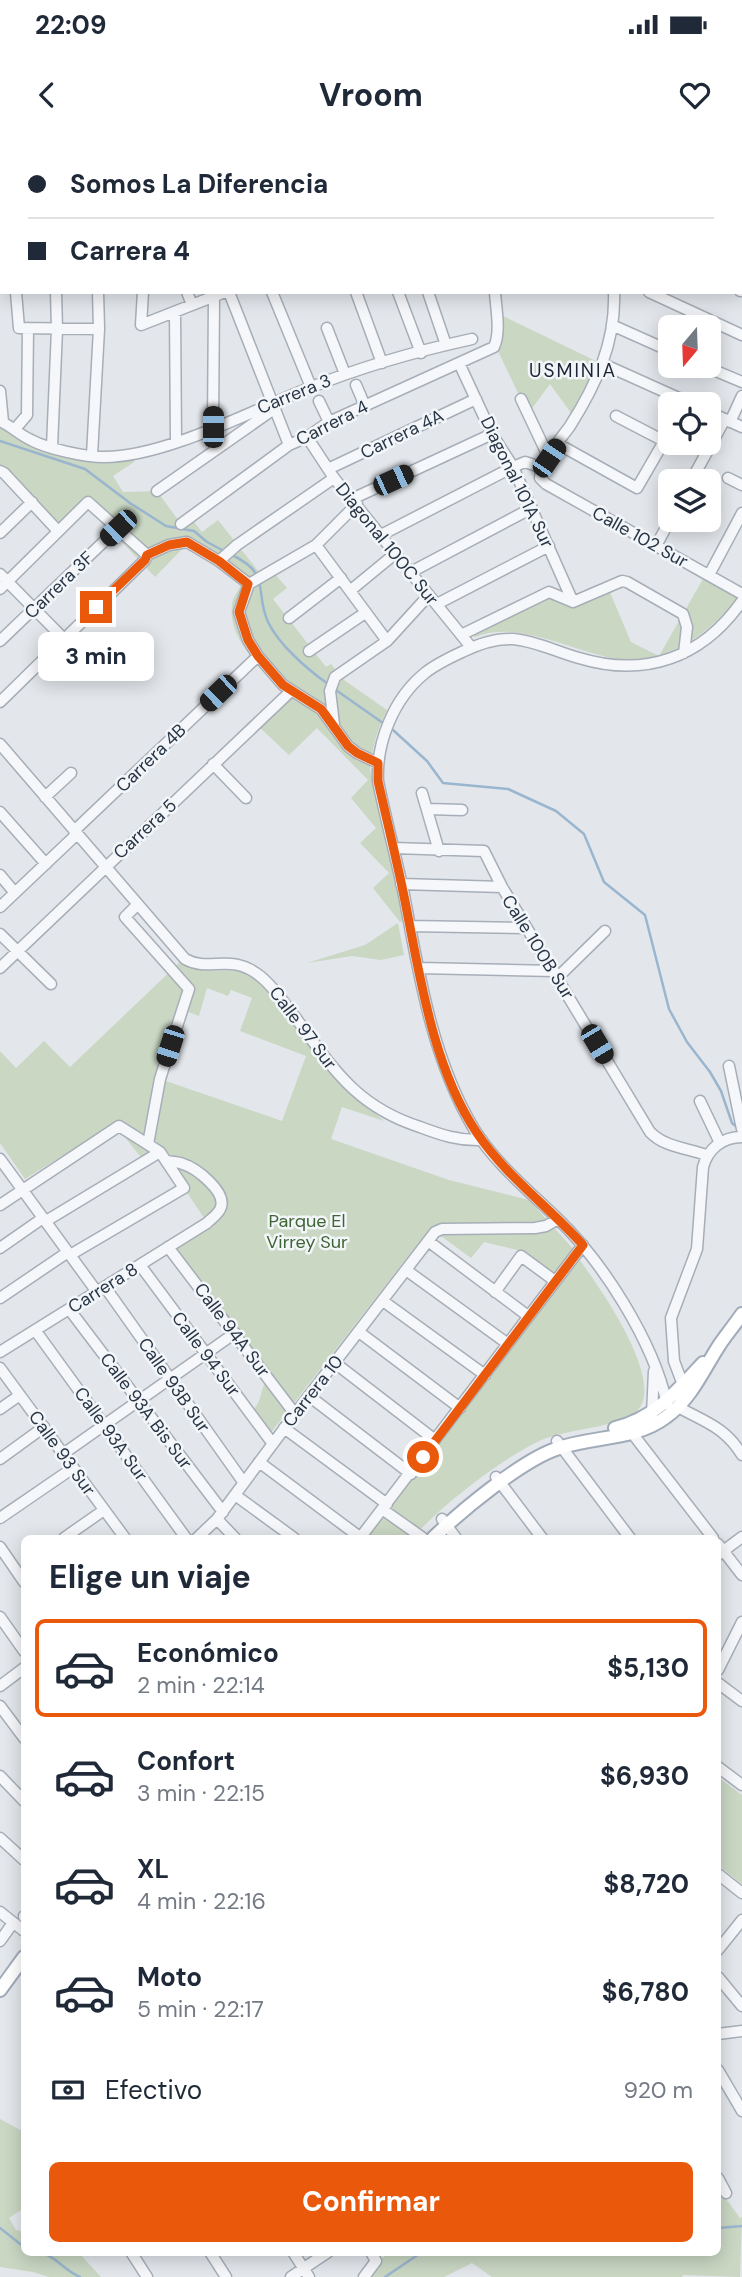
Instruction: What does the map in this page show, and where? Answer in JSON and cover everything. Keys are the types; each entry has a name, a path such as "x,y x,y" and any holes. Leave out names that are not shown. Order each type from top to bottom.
{"main road":[{"path":"560,1444 632,1433 671,1408 698,1382 742,1314"},
{"path":"671,1408 683,1385 720,1345"},
{"path":"427,1535 529,1454 653,1419"},
{"path":"435,1535 444,1522"},
{"path":"0,1990 21,1962"},
{"path":"0,1995 21,1970"}],"street":[{"path":"15,429 27,415 24,328 16,294"},
{"path":"52,447 56,294"},
{"path":"92,455 99,329 98,294"},
{"path":"143,294 141,325 222,294"},
{"path":"188,294 192,305"},
{"path":"228,294 289,445"},
{"path":"273,294 311,387"},
{"path":"357,294 382,363"},
{"path":"399,294 421,353"},
{"path":"429,294 446,345"},
{"name":"Carrera 4","path":"181,524 289,445 329,422 496,345 494,294"},
{"path":"381,535 525,462 542,473 603,364 614,326 614,294"},
{"path":"653,294 742,335"},
{"path":"213,427 214,297"},
{"path":"175,312 176,442"},
{"path":"614,326 658,346"},
{"path":"24,328 99,329"},
{"path":"327,328 345,374"},
{"name":"Carrera 3","path":"2,421 32,440 52,447 103,457 136,453 176,442 273,406 345,374 472,339"},
{"name":"Diagonal 101A Sur","path":"459,363 492,434 513,467 573,602"},
{"path":"603,364 664,392"},
{"path":"721,374 742,383"},
{"path":"356,385 365,406"},
{"path":"0,391 2,421"},
{"path":"698,469 742,397"},
{"name":"Carrera 4A","path":"221,560 331,473 476,399"},
{"path":"521,399 549,458"},
{"path":"319,401 329,422"},
{"path":"158,491 273,406"},
{"path":"616,416 658,438"},
{"path":"721,417 742,427"},
{"path":"378,763 348,746 321,709 291,691 258,656 248,640 239,612 250,583 316,545 354,502 492,434"},
{"name":"Diagonal 100C Sur","path":"307,437 331,473 471,647"},
{"path":"558,444 637,488 658,451"},
{"path":"1,473 58,531"},
{"name":"Calle 102 Sur","path":"542,473 546,484 742,594"},
{"path":"728,478 742,485"},
{"path":"0,533 32,502"},
{"path":"64,639 34,608 3,582 88,502 146,557"},
{"path":"411,572 532,508"},
{"path":"709,575 742,514"},
{"name":"Carrera 3F","path":"0,641 118,528"},
{"path":"656,546 664,532"},
{"path":"0,702 146,557 169,545 187,542 221,560 250,583"},
{"path":"316,545 387,641"},
{"path":"437,604 549,546"},
{"path":"351,590 396,553"},
{"path":"289,618 341,578"},
{"path":"461,635 549,592 573,602 622,581 683,614 687,627 684,653"},
{"path":"334,726 331,687 335,677 387,641 429,595"},
{"path":"742,601 710,635 684,653 642,666 611,665 512,639 485,642 471,647 436,665 411,687 386,730 378,763 378,781 434,1032 463,1108 482,1140 583,1245 616,1293 654,1363 671,1408 716,1426 727,1435 742,1455"},
{"path":"309,651 366,613"},
{"name":"Carrera 4B","path":"0,907 258,656"},
{"name":"Carrera 5","path":"0,968 104,866 291,691"},
{"name":"Calle 97 Sur","path":"0,744 188,961 201,964 240,964 262,977 341,1078 379,1110 404,1122 455,1139 482,1140"},
{"path":"213,764 246,798"},
{"path":"45,797 71,774"},
{"path":"394,848 439,851 422,793"},
{"path":"427,809 462,810"},
{"path":"0,812 46,864"},
{"name":"Calle 100B Sur","path":"439,851 484,851 526,928 650,1132 667,1144 706,1155"},
{"path":"0,875 15,893"},
{"path":"401,884 502,887"},
{"path":"137,905 125,916 189,989 160,1079 148,1144"},
{"path":"410,926 526,928"},
{"path":"419,968 556,974 605,931"},
{"path":"0,934 51,984"},
{"path":"729,1066 742,1129"},
{"path":"700,1101 720,1143"},
{"path":"0,1205 119,1126 163,1157 184,1188 69,1253 0,1298"},
{"path":"683,1385 674,1361 671,1318 697,1249 701,1183 706,1155 720,1143 734,1137 742,1137"},
{"path":"0,1248 44,1219 163,1157"},
{"name":"Carrera 8","path":"0,1352 207,1223 217,1214 222,1206 222,1197 215,1186 183,1164 163,1157"},
{"name":"Calle 93B Sur","path":"0,1159 69,1253 101,1289 170,1379 244,1483"},
{"path":"528,1316 428,1241 435,1231 442,1229 535,1228 546,1226 558,1219"},
{"name":"Carrera 10","path":"200,1535 220,1515 428,1241"},
{"path":"363,1535 583,1245"},
{"name":"Calle 94A Sur","path":"168,1247 295,1414"},
{"path":"495,1292 521,1256 555,1281"},
{"name":"Calle 94 Sur","path":"140,1265 272,1444"},
{"path":"407,1270 508,1344"},
{"path":"383,1301 485,1375"},
{"name":"Calle 93A Bis Sur","path":"69,1309 233,1535"},
{"name":"Calle 93A Sur","path":"35,1330 184,1535"},
{"path":"359,1332 460,1408"},
{"path":"63,1454 235,1334"},
{"path":"335,1363 435,1440"},
{"path":"653,1419 654,1363"},
{"name":"Calle 93 Sur","path":"0,1368 123,1535"},
{"path":"0,1409 20,1395"},
{"path":"309,1396 411,1474"},
{"path":"0,1460 44,1427"},
{"path":"284,1429 419,1535"},
{"path":"632,1433 711,1535"},
{"path":"560,1444 628,1535"},
{"path":"259,1462 357,1535"},
{"path":"0,1518 74,1468"},
{"path":"498,1480 540,1535"},
{"path":"235,1495 290,1535"},
{"path":"68,1535 104,1510"},
{"path":"444,1522 454,1535"},
{"path":"721,1549 742,1537"},
{"path":"0,1547 21,1568"},
{"path":"721,1552 742,1575"},
{"path":"0,1617 21,1647"},
{"path":"721,1660 742,1622"},
{"path":"730,1647 742,1645"},
{"path":"0,1686 21,1673"},
{"path":"721,1685 742,1701"},
{"path":"0,1706 21,1734"},
{"path":"721,1769 742,1785"},
{"path":"0,1776 21,1798"},
{"path":"15,1793 21,1786"},
{"path":"0,1838 21,1857"},
{"path":"721,1876 742,1893"},
{"path":"0,1912 21,1929"},
{"path":"721,1946 742,1920"},
{"path":"0,1941 13,1923"},
{"path":"721,1981 742,2006"},
{"path":"721,2034 740,2034"},
{"path":"721,2075 742,2111"},
{"path":"721,2184 726,2193"},
{"path":"134,2256 147,2277"},
{"path":"213,2256 226,2277"},
{"path":"296,2256 307,2273"},
{"path":"291,2277 307,2273 324,2256"},
{"path":"364,2277 376,2261 373,2256"}],"green space":[{"path":"501,315 598,362 571,413 550,384 528,414 497,349 502,340"},
{"path":"0,427 97,463 132,458 134,462 113,476 123,492 157,491 181,524 190,517 202,532 218,520 266,581 275,574 287,588 273,599 326,667 331,664 344,680 387,710 376,739 370,770 404,920 400,922 373,888 389,873 360,843 376,828 351,798 368,780 317,728 289,755 259,727 288,698 258,666 234,628 233,600 241,585 186,545 155,577 83,501 58,524 0,471"},
{"path":"703,579 738,597 725,613 694,639 660,655"},
{"path":"609,590 631,642 658,655 620,659 525,634 500,632 475,637 472,634 548,597 571,608"},
{"path":"398,923 404,955 381,960 352,956 307,963 365,945"},
{"name":"Parque El Virrey Sur","path":"180,962 200,970 245,973 274,996 338,1081 384,1121 342,1107 331,1139 449,1180 529,1200 575,1251 553,1276 521,1251 484,1242 471,1258 430,1228 269,1435 252,1413 259,1401 267,1374 174,1249 210,1227 160,1152 144,1161 114,1124 25,1179 0,1143 0,1051 16,1068 44,1041 70,1067","holes":["207,988 228,996 231,990 252,998 240,1031 306,1056 282,1121 163,1080 186,1011 199,1016"]},
{"path":"579,1259 601,1290 628,1337 644,1384 643,1402 632,1415 622,1420 546,1438 519,1452 470,1486 415,1535 366,1535"},
{"path":"721,1779 742,1795 742,1884 721,1867"},
{"path":"0,2119 21,2130 21,2210 9,2218 16,2230 21,2231 21,2256 82,2256 101,2277 49,2277 0,2267"},
{"path":"721,2192 740,2218 742,2217 740,2277 492,2277 472,2263 444,2277 372,2277 380,2259 385,2256 721,2256"}],"waterway":[{"path":"0,441 85,469 166,526 194,531 226,552"},
{"path":"232,555 253,569 257,576 264,611 273,631 286,648 328,684"},
{"path":"333,688 383,723"},
{"path":"393,730 427,761 443,783 508,789 556,811 584,834 604,882 645,915 669,1009 687,1042 710,1072 721,1091 732,1123 739,1129"},
{"path":"721,2228 742,2226"},
{"path":"0,2228 21,2245"},
{"path":"48,2256 80,2277"},
{"path":"385,2277 416,2256"}],"district":[{"name":"USMINIA","path":"573,370"}],"route":[{"path":"96,607 147,555 169,545 187,542 219,561 248,584 240,604 240,620 258,656 283,685 321,709 348,746 378,763 378,781 434,1032 444,1066 463,1108 475,1131 491,1152 583,1245 423,1457"}]}
